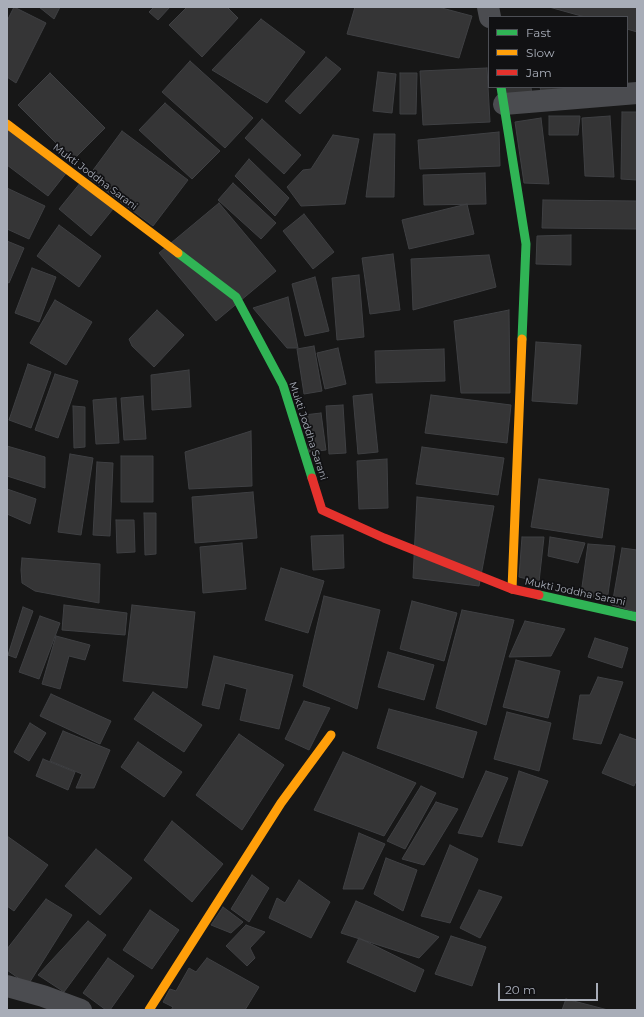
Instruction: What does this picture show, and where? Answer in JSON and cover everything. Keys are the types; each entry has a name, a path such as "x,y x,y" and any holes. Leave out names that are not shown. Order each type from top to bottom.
{"street":[{"path":"512,589 526,244 503,96 637,93"},
{"name":"Mukti Joddha Sarani","path":"7,124 236,297 283,385 322,510 384,538 512,589 637,617"},
{"path":"149,1010 281,803 331,735"},
{"path":"7,986 43,996 81,1010"}],"building":[{"path":"14,7 46,23 16,83 7,77 7,21"},
{"path":"39,7 60,7 54,19"},
{"path":"154,7 170,7 158,20 149,12"},
{"path":"187,7 227,7 238,18 202,57 169,25"},
{"path":"355,7 438,7 472,16 459,58 347,34"},
{"path":"549,7 637,7 637,32 628,29 628,16 581,16"},
{"path":"261,19 305,52 267,103 212,70"},
{"path":"326,57 341,69 300,114 285,101"},
{"path":"190,61 253,118 225,148 162,92"},
{"path":"487,68 490,122 423,125 420,71"},
{"path":"378,72 396,74 392,113 373,111"},
{"path":"50,73 105,128 73,160 18,105"},
{"path":"400,73 417,73 416,114 400,114"},
{"path":"505,88 531,88 532,97 506,101"},
{"path":"540,88 569,88 541,91"},
{"path":"165,103 220,151 192,179 139,130"},
{"path":"622,112 637,112 637,180 621,179"},
{"path":"549,116 580,116 578,135 549,135"},
{"path":"610,116 614,177 585,176 582,118"},
{"path":"541,118 549,184 524,183 515,122"},
{"path":"262,119 301,155 284,174 245,138"},
{"path":"7,126 67,172 48,196 7,165"},
{"path":"122,131 188,180 153,226 88,177"},
{"path":"499,132 500,166 420,169 418,140"},
{"path":"374,134 395,134 394,197 366,197"},
{"path":"333,135 359,139 345,204 301,206 287,187 303,170 311,169"},
{"path":"249,159 289,198 275,216 235,176"},
{"path":"485,173 486,204 424,205 423,175"},
{"path":"81,182 113,209 91,236 59,209"},
{"path":"233,183 276,223 261,239 218,200"},
{"path":"7,188 45,206 29,239 7,229"},
{"path":"543,200 637,201 637,229 542,228"},
{"path":"219,203 276,271 216,321 159,253"},
{"path":"467,204 474,234 409,249 402,220"},
{"path":"304,214 334,252 313,269 283,231"},
{"path":"59,225 101,256 79,287 37,256"},
{"path":"571,235 571,265 536,264 537,236"},
{"path":"7,241 24,248 9,283 7,282"},
{"path":"393,254 400,310 370,314 362,258"},
{"path":"489,255 496,287 413,310 411,259"},
{"path":"32,268 56,277 39,322 15,313"},
{"path":"359,275 364,337 337,340 332,278"},
{"path":"315,277 329,331 305,336 292,284"},
{"path":"288,297 298,348 287,348 253,308"},
{"path":"55,300 92,322 66,365 30,343"},
{"path":"157,310 184,335 154,367 132,346 129,339"},
{"path":"509,310 510,393 461,393 454,321"},
{"path":"536,342 581,345 577,404 532,401"},
{"path":"314,346 322,391 304,394 297,349"},
{"path":"338,348 346,384 325,389 317,353"},
{"path":"444,349 445,381 376,383 375,351"},
{"path":"28,364 51,372 31,428 9,420"},
{"path":"189,370 191,407 152,410 151,375"},
{"path":"55,374 78,381 58,438 35,430"},
{"path":"372,394 378,452 358,454 353,396"},
{"path":"431,395 511,405 507,443 425,433"},
{"path":"143,396 146,439 124,440 121,398"},
{"path":"116,398 119,443 96,444 93,400"},
{"path":"343,405 346,453 329,454 326,406"},
{"path":"73,406 85,407 85,447 74,448"},
{"path":"321,413 326,450 309,452 304,415"},
{"path":"251,431 252,486 189,489 185,452"},
{"path":"7,446 45,457 45,488 7,476"},
{"path":"422,447 504,458 498,495 416,484"},
{"path":"70,454 93,458 81,535 58,532"},
{"path":"121,456 153,456 153,502 121,502"},
{"path":"387,459 388,508 359,509 357,461"},
{"path":"97,462 113,463 110,536 93,535"},
{"path":"539,479 609,489 602,538 531,527"},
{"path":"7,489 36,499 30,524 7,514"},
{"path":"253,492 257,538 195,543 192,497"},
{"path":"417,497 494,506 479,586 413,578"},
{"path":"144,513 156,513 156,554 145,555"},
{"path":"116,520 134,520 135,552 117,553"},
{"path":"343,535 344,568 313,570 311,536"},
{"path":"522,537 544,537 539,582 519,577"},
{"path":"550,537 585,543 578,563 548,556"},
{"path":"242,543 246,589 203,593 200,547"},
{"path":"588,544 615,546 607,601 581,594"},
{"path":"622,548 637,550 637,612 612,605"},
{"path":"22,558 100,564 99,603 35,591 22,583"},
{"path":"281,568 324,581 308,633 265,620"},
{"path":"324,596 380,610 357,709 303,686"},
{"path":"412,601 457,613 444,661 400,649"},
{"path":"64,605 127,613 125,635 62,630"},
{"path":"132,605 195,612 187,688 123,681"},
{"path":"23,607 33,611 16,658 8,655"},
{"path":"462,610 514,620 486,725 436,708"},
{"path":"40,616 60,623 39,679 19,672"},
{"path":"525,621 565,629 551,656 509,657"},
{"path":"56,636 90,645 85,660 69,656 60,689 42,684"},
{"path":"595,638 628,648 622,668 588,657"},
{"path":"388,652 434,665 424,700 378,687"},
{"path":"214,656 293,675 279,729 240,720 247,689 225,683 219,709 202,705"},
{"path":"516,660 560,671 548,718 503,707"},
{"path":"598,677 623,682 601,744 573,739 580,695 590,695"},
{"path":"153,692 202,725 184,752 134,719"},
{"path":"51,694 111,721 100,744 40,716"},
{"path":"304,701 330,708 309,750 285,739"},
{"path":"389,709 477,732 463,778 377,748"},
{"path":"507,712 551,723 539,771 494,759"},
{"path":"30,723 46,733 29,761 14,752"},
{"path":"63,731 110,750 94,788 76,788 82,774 50,761"},
{"path":"239,734 284,765 242,830 196,795"},
{"path":"620,734 637,740 637,779 634,786 602,773"},
{"path":"138,742 182,772 164,797 121,767"},
{"path":"343,752 416,783 384,836 314,810"},
{"path":"43,759 75,772 68,790 36,776"},
{"path":"486,771 508,778 482,837 458,833"},
{"path":"519,771 548,781 522,846 498,842"},
{"path":"421,786 436,793 405,849 387,841"},
{"path":"436,802 458,809 424,865 402,859"},
{"path":"172,821 223,864 192,902 144,860"},
{"path":"359,833 385,844 363,889 343,889"},
{"path":"7,836 48,865 14,911 7,906"},
{"path":"450,845 478,859 450,923 421,916"},
{"path":"96,849 132,878 100,915 65,886"},
{"path":"386,858 417,870 403,911 374,894"},
{"path":"252,875 269,888 249,922 231,909"},
{"path":"299,880 330,902 311,938 269,918 277,898 285,903"},
{"path":"479,890 502,897 480,938 460,928"},
{"path":"46,899 72,915 28,985 7,970 7,949"},
{"path":"356,901 439,937 419,958 341,933"},
{"path":"223,907 243,922 231,933 211,925"},
{"path":"150,910 179,930 152,969 123,950"},
{"path":"88,921 106,935 64,992 38,975"},
{"path":"246,925 265,932 250,948 255,958 247,966 226,946"},
{"path":"451,936 486,947 472,986 435,974"},
{"path":"359,938 424,970 415,992 347,962"},
{"path":"108,958 134,976 110,1010 106,1010 83,993"},
{"path":"207,958 259,987 245,1010 171,1010 173,1007 163,1002 170,989 176,991 189,968 196,972"},
{"path":"566,999 608,1010 562,1010"}],"traffic: fast":[{"path":"501,88 526,244 522,339"},
{"path":"178,253 236,297 283,385 312,478"},
{"path":"539,595 637,617"}],"traffic: slow":[{"path":"7,124 178,253"},
{"path":"512,589 522,339"},
{"path":"149,1010 281,803 331,735"}],"traffic: jam":[{"path":"312,478 322,510 384,538 512,589 539,595"}]}
